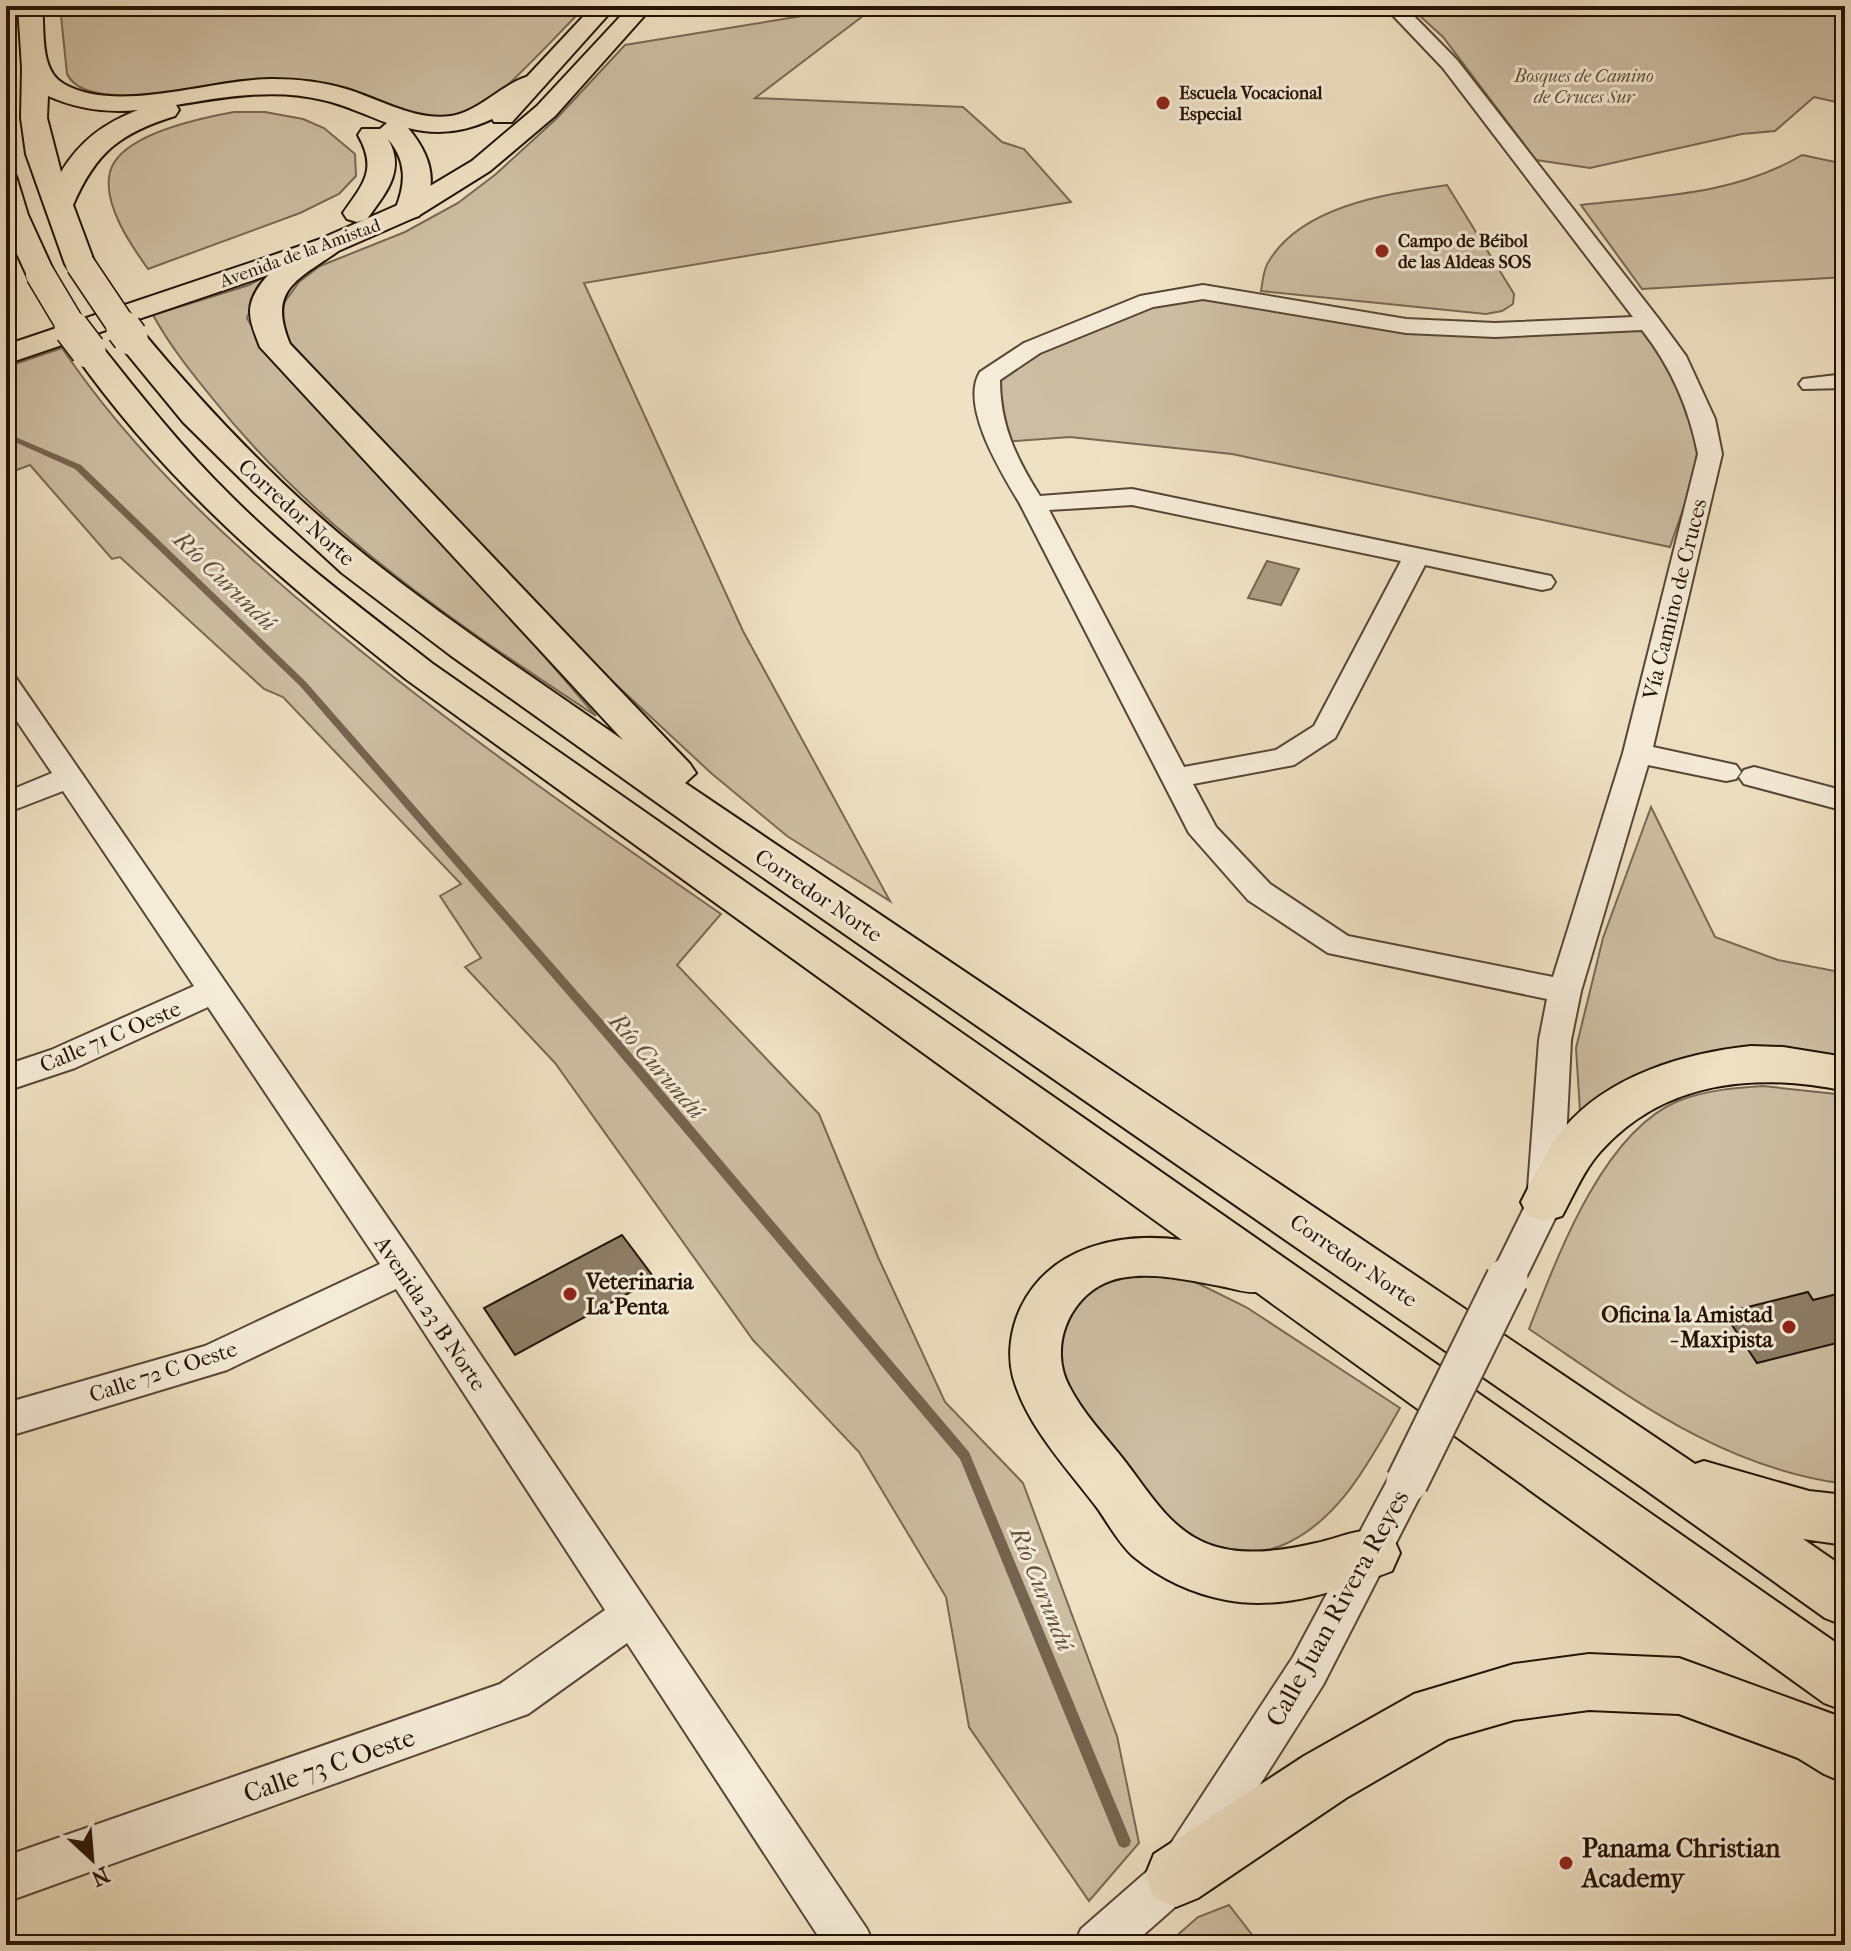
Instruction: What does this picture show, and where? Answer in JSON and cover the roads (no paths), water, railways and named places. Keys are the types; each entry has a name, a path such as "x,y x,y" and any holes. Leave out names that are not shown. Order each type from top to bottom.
{"highway":[{"name":"Corredor Norte","path":"30,6 35,68 34,118 38,142 80,264 104,303 195,415 267,486 355,565 463,647 737,839 1662,1471 1845,1600"},
{"path":"35,68 56,91 99,102 131,102 248,87 298,88 337,95 419,123 453,124 482,115 534,82"},
{"path":"337,95 412,152 420,179 409,210"},
{"path":"58,207 75,167 91,148 111,133 158,112 211,101 265,98 331,109 377,126"},
{"path":"357,213 384,168 377,126"},
{"name":"Corredor Norte","path":"6,182 14,215 40,274 62,315 88,350 151,429 219,505 312,586 408,662 1845,1683"},
{"path":"327,246 278,281 266,297 263,316 276,347 737,839"},
{"path":"1545,1202 1580,1142 1621,1106 1651,1088 1691,1072 1747,1063 1818,1067 1845,1074"},
{"path":"1270,1276 1198,1260 1158,1256 1126,1258 1089,1269 1058,1288 1041,1317 1035,1350 1040,1379 1054,1408 1150,1537 1166,1552 1195,1568 1239,1578 1266,1577 1319,1569 1372,1553"},
{"path":"1662,1471 1809,1516 1845,1520"},
{"path":"1176,1876 1325,1777 1435,1714 1514,1692 1589,1682 1679,1686 1817,1736 1845,1754"}],"main road":[{"name":"Avenida de la Amistad","path":"17,343 275,248 357,213 420,179 486,133 605,6"},
{"name":"Avenida de la Amistad","path":"17,343 327,246 409,210 481,166 546,111 642,6"}],"street":[{"name":"Vía Camino de Cruces","path":"1393,6 1450,64 1674,356 1703,419 1710,454 1637,753 1565,991 1555,1040 1545,1202 1507,1279"},
{"path":"1565,991 1339,945 1259,892 1204,833 1033,504 996,445 987,410 988,377 1032,348 1148,301 1203,292 1406,326 1495,330 1650,323"},
{"path":"1811,384 1845,381"},
{"path":"1033,504 1132,497 1542,582"},
{"path":"1174,778 1284,758 1325,732 1416,557"},
{"name":"Avenida 23 B Norte","path":"6,684 403,1269 851,1945"},
{"path":"1637,753 1740,774 1845,801"},
{"path":"6,803 70,777"},
{"name":"Calle 71 C Oeste","path":"6,1078 63,1059 213,991"},
{"name":"Calle 72 C Oeste","path":"6,1420 214,1359 403,1269"},
{"name":"Calle Juan Rivera Reyes","path":"1097,1945 1176,1876 1308,1671 1372,1553 1507,1279"},
{"name":"Calle 73 C Oeste","path":"6,1879 513,1700 633,1614"}],"waterway":[{"name":"Río Curundú","path":"6,435 78,467 303,684 608,1034 965,1456 1124,1841"}],"place":[{"name":"Escuela Vocacional Especial","path":"1163,103"},
{"name":"Campo de Béibol de las Aldeas SOS","path":"1382,251"},
{"name":"Veterinaria La Penta","path":"570,1294"},
{"name":"Oficina la Amistad - Maxipista","path":"1789,1327"},
{"name":"Panama Christian Academy","path":"1566,1863"}],"park label":[{"name":"Bosques de Camino de Cruces Sur","path":"1584,86"}]}
